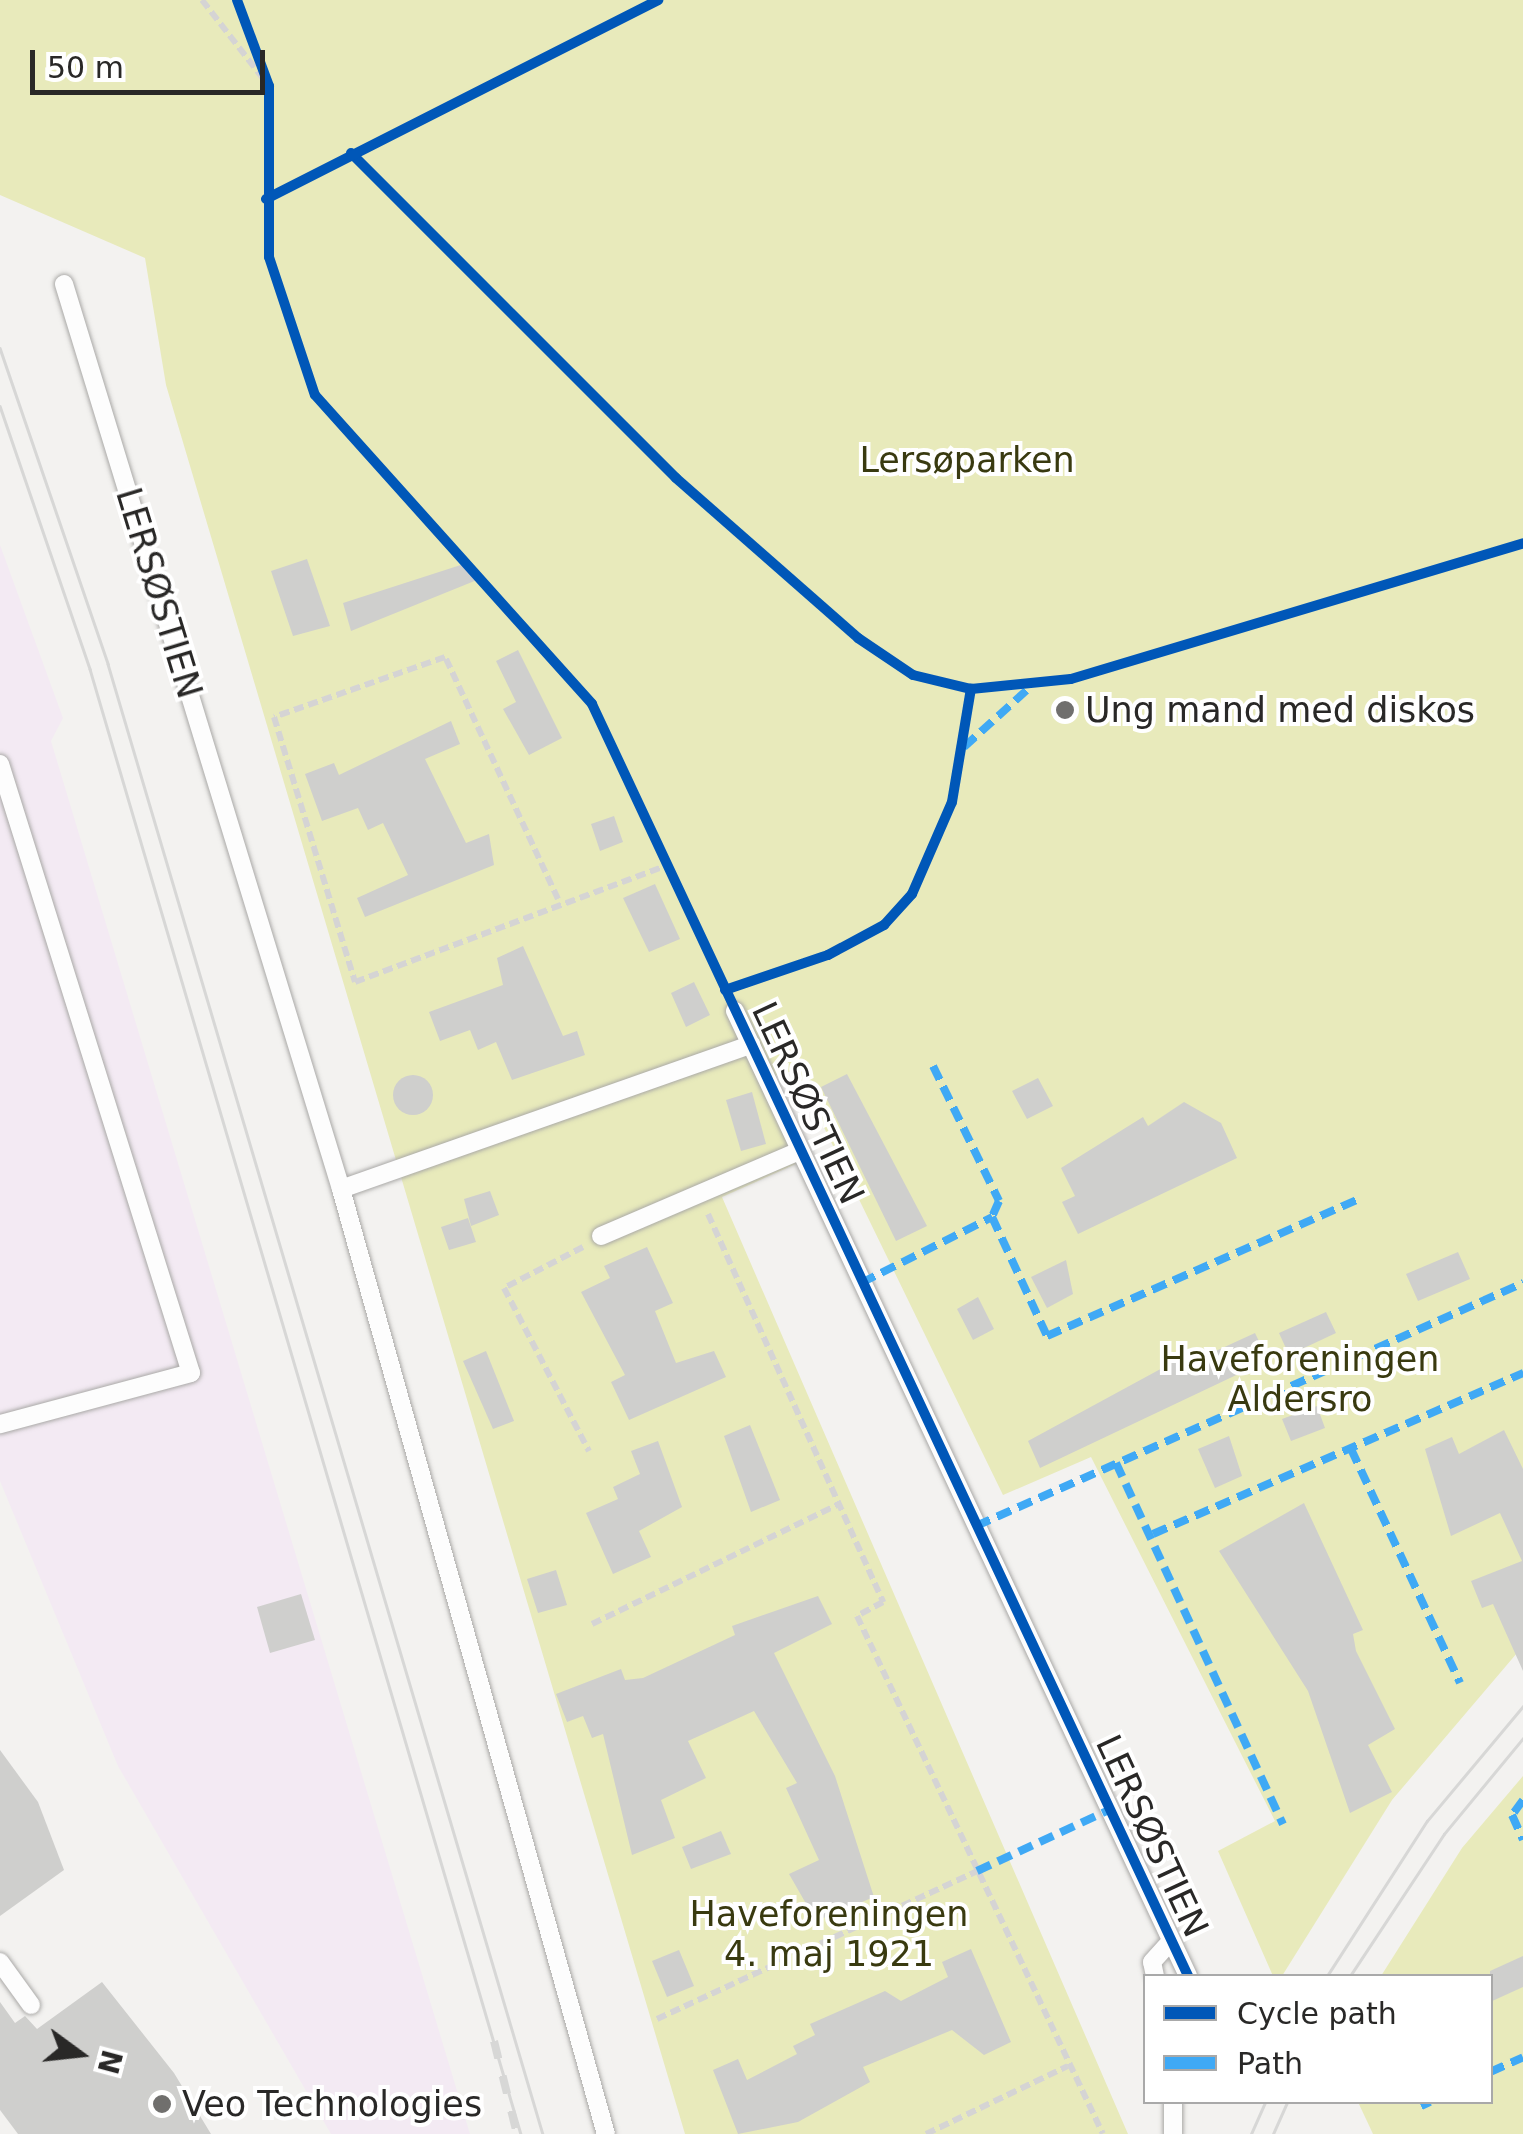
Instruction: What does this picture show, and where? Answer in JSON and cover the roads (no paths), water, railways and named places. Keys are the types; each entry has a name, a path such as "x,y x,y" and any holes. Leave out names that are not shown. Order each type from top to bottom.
{"lane":[{"name":"LERSØSTIEN","path":"64,284 341,1189 606,2134"},
{"path":"0,764 191,1373 0,1424"},
{"name":"LERSØSTIEN","path":"735,1011 1187,1974"},
{"name":"LERSØSTIEN","path":"341,1189 751,1045"},
{"path":"601,1236 800,1151"},
{"name":"LERSØSTIEN","path":"1155,1974 1152,1962 1171,1940"},
{"path":"0,1962 31,2005"},
{"path":"1173,2104 1173,2134"}],"tram line":[{"path":"0,348 108,664 543,2134"},
{"path":"0,406 90,669 521,2134"},
{"path":"1328,1974 1427,1821 1523,1706"},
{"path":"1351,1974 1444,1834 1523,1738"},
{"path":"1251,2134 1264,2104"},
{"path":"1273,2134 1286,2104"}],"railway":[{"path":"494,2041 517,2134"}],"place":[{"name":"Ung mand med diskos","path":"1065,710"},
{"name":"Veo Technologies","path":"162,2104"}],"park label":[{"name":"Lersøparken","path":"967,460"},
{"name":"Haveforeningen Aldersro","path":"1300,1379"},
{"name":"Haveforeningen 4. maj 1921","path":"829,1934"}]}
